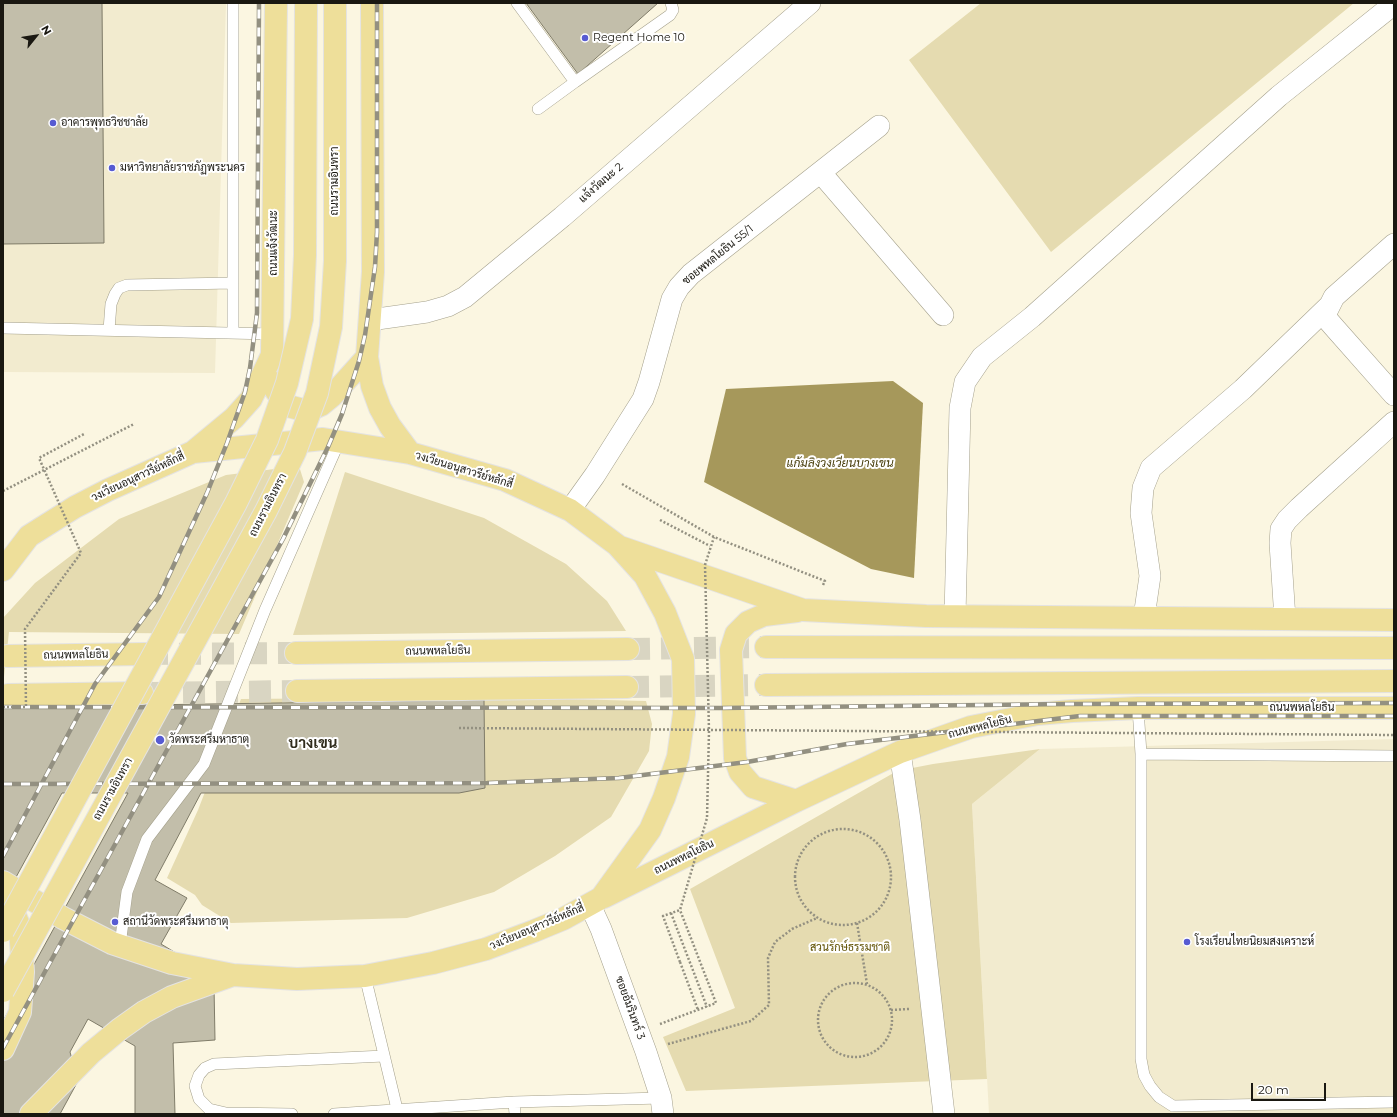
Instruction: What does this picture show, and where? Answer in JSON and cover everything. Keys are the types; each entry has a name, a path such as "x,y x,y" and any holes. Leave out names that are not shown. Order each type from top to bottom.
{"main road":[{"name":"ถนนแจ้งวัฒนะ","path":"193,452 234,418 251,399 272,355 274,334 276,3"},
{"path":"3,931 236,503 268,440 287,383 302,319 305,255 306,3"},
{"name":"ถนนรามอินทรา","path":"3,991 266,511 295,452 317,393 331,327 335,261 335,3"},
{"path":"372,3 373,272 367,357 372,386 380,408 390,426 410,453"},
{"path":"272,355 276,391 288,406 307,411 321,405 332,396 367,357"},
{"name":"วงเวียนอนุสาวรีย์หลักสี่","path":"3,570 29,536 75,507 108,490 193,452 323,439 410,453 505,480 570,510 617,546 645,576 665,613 683,659 684,714 678,757 664,798 650,830 596,902 534,931 486,949 432,963 365,976 297,979 233,976 172,963 120,945 63,918 3,882"},
{"path":"3,548 29,536"},
{"path":"617,546 803,610"},
{"path":"796,801 753,787 740,772 735,758 731,650 736,634 748,622 764,615 803,610 955,616 1394,620"},
{"path":"766,647 1394,648"},
{"name":"ถนนพหลโยธิน","path":"296,653 628,649"},
{"name":"ถนนพหลโยธิน","path":"7,656 146,654"},
{"path":"766,685 1394,681"},
{"path":"297,691 627,687"},
{"path":"6,701 142,693"},
{"name":"ถนนพหลโยธิน","path":"596,902 796,801 900,752 971,727 1037,714 1138,708 1394,708"},
{"path":"3,887 20,926 24,972 20,1012 3,1049"},
{"path":"31,1114 91,1053 120,1029 144,1012 172,997 233,976"}],"street":[{"name":"แจ้งวัฒนะ 2","path":"370,320 427,312 448,306 465,297 562,217 810,3"},
{"path":"955,616 960,408 965,382 982,357 1032,317 1279,96 1394,4"},
{"name":"ซอยพหลโยธิน 55/1","path":"570,510 595,475 643,399 672,299 679,287 691,274 879,126"},
{"path":"821,173 943,315"},
{"path":"1394,244 1334,297 1326,313 1327,319 1394,395"},
{"path":"1144,617 1150,576 1141,513 1143,488 1151,468 1243,389 1329,306"},
{"path":"1285,619 1280,543 1281,529 1287,520 1299,508 1394,422"},
{"path":"900,752 910,820 944,1114"},
{"name":"ซอยอัมรินทร์ 3","path":"596,902 601,929 646,1052 662,1106"}],"lane":[{"path":"233,3 233,333"},
{"path":"517,3 575,82"},
{"path":"538,110 575,82 670,16 673,10 671,3"},
{"path":"110,330 111,304 119,288 127,285 233,283"},
{"path":"3,328 274,334"},
{"path":"120,945 127,892 147,839 204,764 266,610 339,442"},
{"path":"1138,708 1141,754 1141,1059 1144,1075 1150,1086 1159,1097 1173,1106 1394,1102"},
{"path":"1141,754 1394,756"},
{"path":"365,976 397,1109"},
{"path":"292,1114 226,1113 209,1109 199,1099 195,1086 199,1075 205,1068 214,1064 384,1056"},
{"path":"334,1114 397,1109 431,1110 514,1102 662,1106"},
{"path":"514,1102 515,1114"}],"path":[{"path":"3,491 134,424"},
{"path":"6,701 26,707 25,629 81,553 39,458 84,434"},
{"path":"622,484 714,537 826,581 823,585"},
{"path":"660,520 710,546"},
{"path":"639,1032 716,1004 680,910 707,818 709,731 705,565 714,537"},
{"path":"459,728 1394,735"},
{"path":"837,829 853,830 868,836 881,847 888,861 891,876 889,891 882,905 872,916 858,923 842,925 827,923 817,917 802,903 796,888 795,872 799,856 808,843 822,834 837,829"},
{"path":"680,910 663,916 698,1010"},
{"path":"671,913 707,1007"},
{"path":"646,1052 751,1021 769,1005 768,958 775,942 792,929 817,917"},
{"path":"858,923 866,984"},
{"path":"854,982 866,984 878,990 886,998 891,1010 893,1022 890,1034 883,1045 874,1053 862,1057 850,1057 838,1053 828,1046 821,1036 818,1024 819,1011 823,1000 831,991 842,984 854,982"}],"shaded area":[{"name":"มหาวิทยาลัยราชภัฏพระนคร","path":"3,3 226,3 215,373 3,372"},
{"name":"โรงเรียนไทยนิยมสงเคราะห์","path":"1394,739 1394,1114 989,1114 972,804 1040,749"}],"green space":[{"path":"981,3 1354,3 1051,252 909,60"},
{"path":"299,466 304,482 239,634 9,632 3,686 3,618 35,583 119,519 226,475"},
{"path":"345,472 484,518 566,564 607,601 626,631 293,635"},
{"path":"485,697 646,701 652,724 649,751 611,817 555,856 494,892 407,918 231,923 202,905 195,895 167,878 198,810 241,699"},
{"name":"สวนรักษ์ธรรมชาติ","path":"1040,749 972,804 987,1079 686,1091 663,1037 735,1008 690,889 897,771 933,764"}],"water":[{"name":"แก้มลิงวงเวียนบางเขน","path":"893,381 923,403 914,578 871,569 704,482 726,389"}],"building":[{"name":"อาคารพุทธวิชชาลัย","path":"3,3 102,3 104,243 3,244"},
{"name":"Regent Home 10","path":"526,3 658,3 578,74"},
{"name":"สถานีวัดพระศรีมหาธาตุ","path":"484,700 485,788 459,793 201,793 155,880 187,898 161,944 211,974 214,986 215,1040 173,1043 175,1114 135,1114 135,1046 88,1019 70,1052 78,1081 60,1114 3,1114 3,1021 128,793 62,793 3,901 3,707"}],"tunnel":[{"path":"628,649 766,647"},
{"path":"146,654 296,653"},
{"path":"627,687 766,685"},
{"path":"150,693 297,691"}],"railway":[{"path":"3,856 95,684 159,597 207,493 245,392 250,368 257,313 259,3"},
{"path":"3,1048 283,539 328,447 342,414 359,361 365,335 375,267 377,232 377,3"},
{"path":"3,707 721,708 1069,704 1394,703"},
{"path":"3,784 487,783 619,778 747,762 847,744 1080,716 1394,716"}],"place":[{"name":"Regent Home 10","path":"585,38"},
{"name":"อาคารพุทธวิชชาลัย","path":"53,123"},
{"name":"มหาวิทยาลัยราชภัฏพระนคร","path":"112,168"},
{"name":"วัดพระศรีมหาธาตุ","path":"160,740"},
{"name":"สถานีวัดพระศรีมหาธาตุ","path":"115,922"},
{"name":"โรงเรียนไทยนิยมสงเคราะห์","path":"1187,942"}],"district":[{"name":"บางเขน","path":"313,744"}]}
